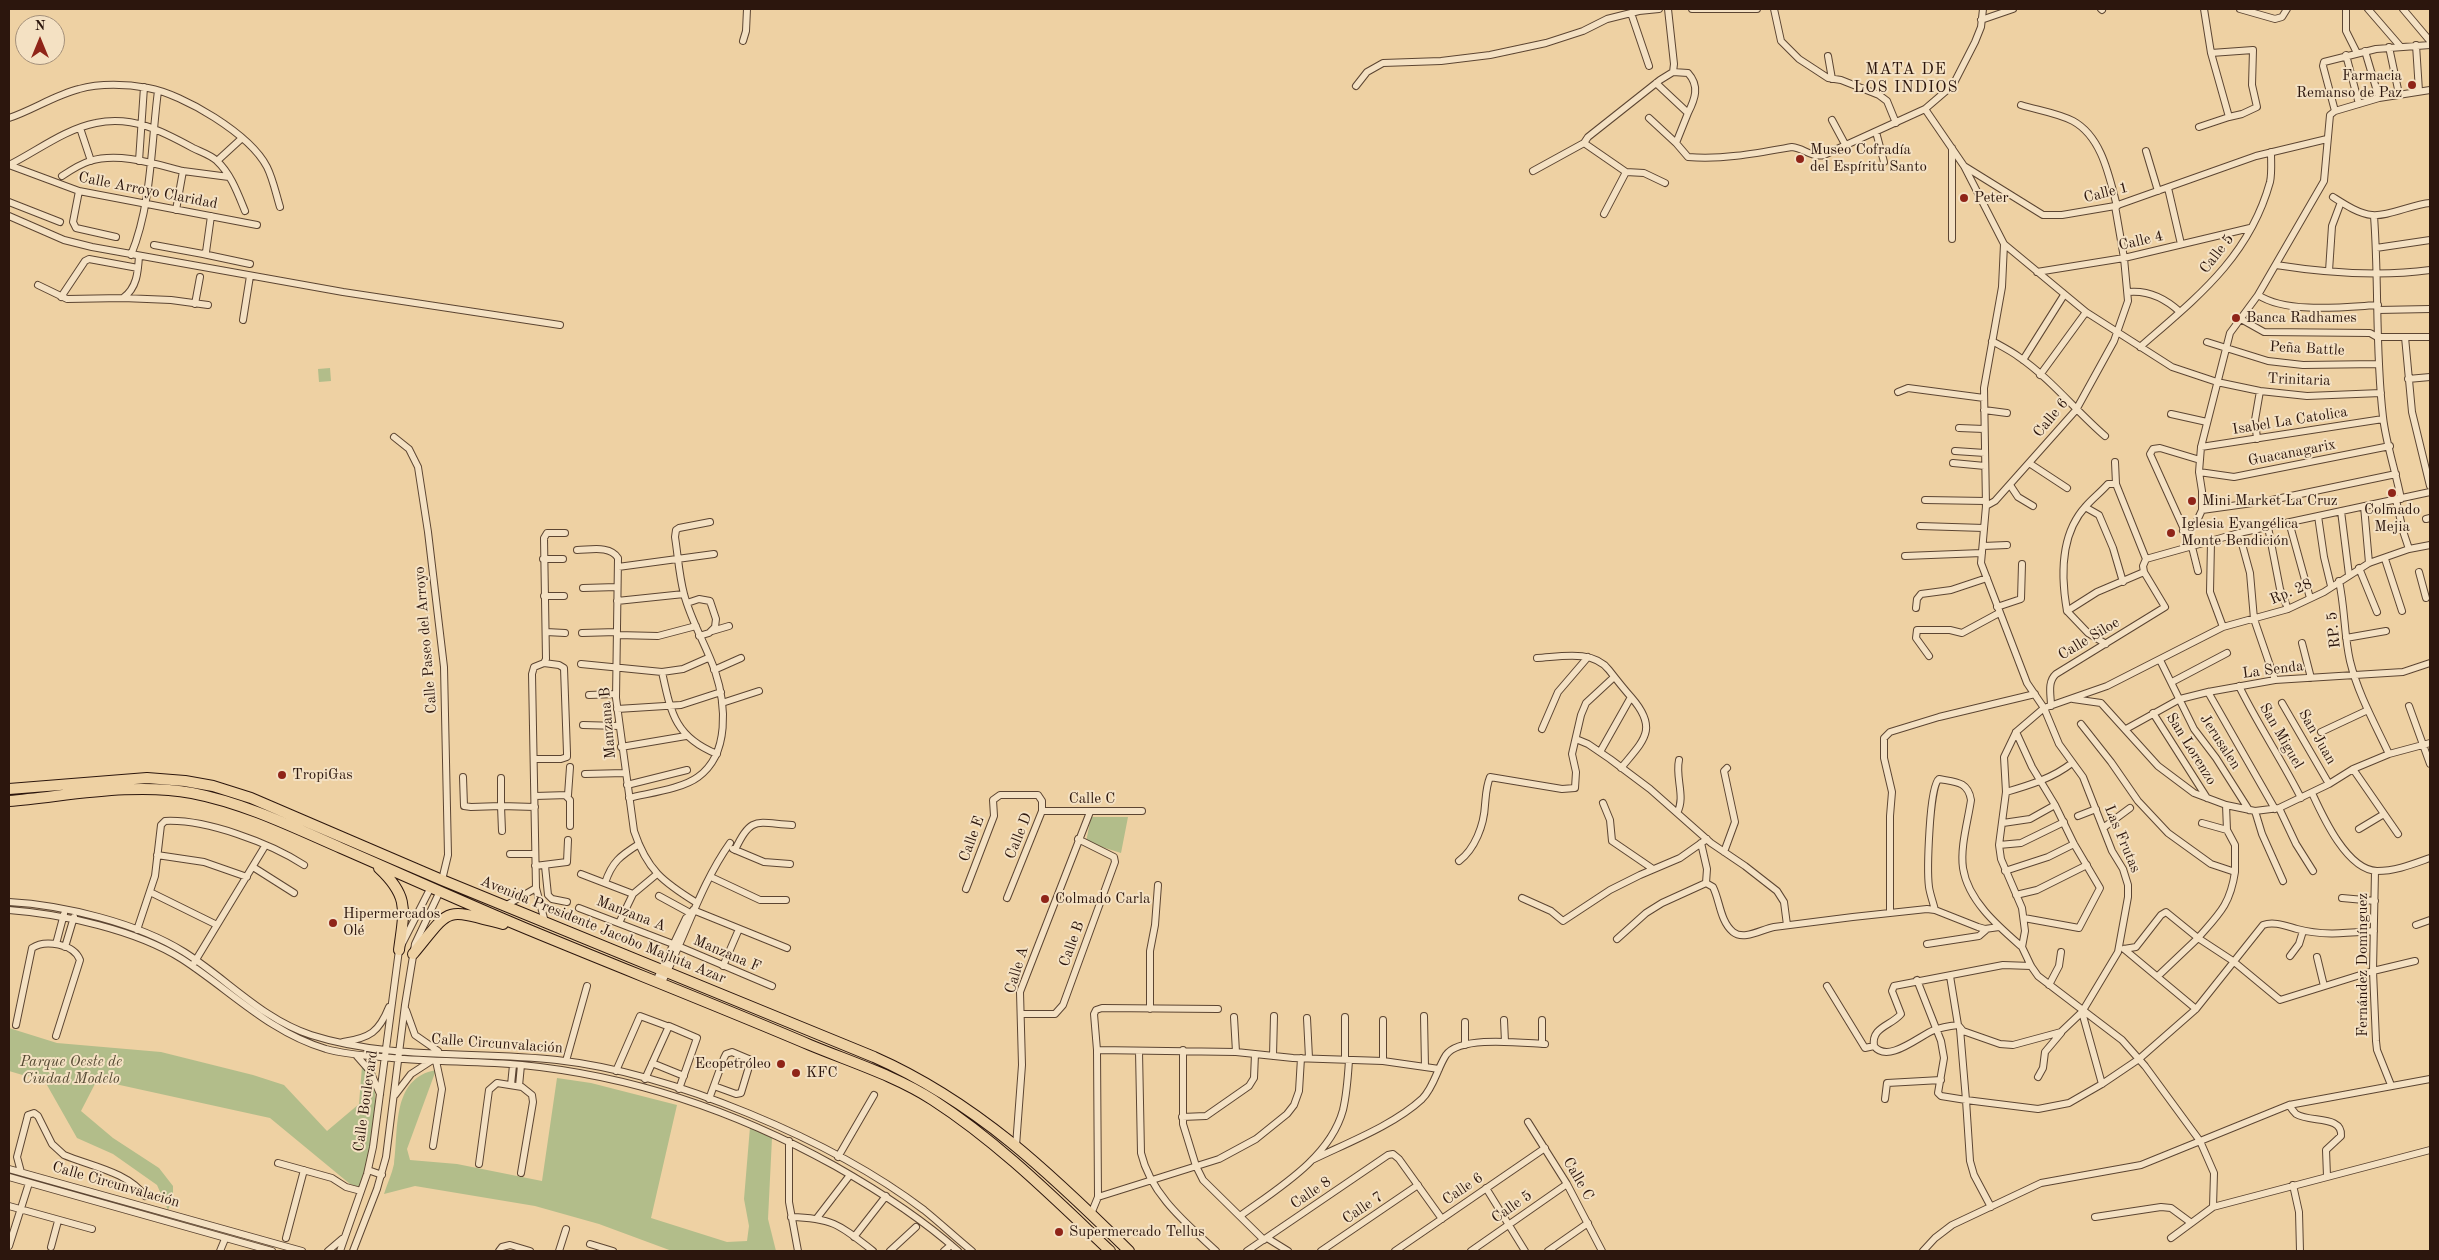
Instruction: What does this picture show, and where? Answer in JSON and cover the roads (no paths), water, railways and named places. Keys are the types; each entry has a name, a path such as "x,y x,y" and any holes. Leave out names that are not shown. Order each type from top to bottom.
{"main road":[{"name":"Avenida Presidente Jacobo Majluta Azar","path":"9,789 146,778 184,780 213,786 277,809 442,880 912,1074 948,1095 1016,1146 1091,1214 1128,1251"},
{"name":"Avenida Presidente Jacobo Majluta Azar","path":"9,801 156,790 194,793 252,810 529,930 868,1069 932,1099 997,1148 1059,1202 1110,1251"},
{"path":"373,862 393,881 402,897 403,913 399,950"},
{"path":"413,954 441,920 451,914 460,913 529,930"}],"street":[{"path":"743,41 746,31 747,9"},
{"path":"1356,86 1367,72 1382,63 1441,61 1490,55 1546,43 1582,31 1607,19 1659,9"},
{"path":"1668,9 1674,64 1673,72"},
{"path":"1692,9 1757,9"},
{"path":"1774,9 1780,41 1799,59 1828,78 1850,84 1887,101 1896,123"},
{"path":"1649,118 1688,157 1710,158 1753,154 1792,147 1818,156 1846,146 1925,109 1954,85 1968,58 1982,20 1983,9"},
{"path":"1982,20 2013,9"},
{"path":"2205,9 2211,53 2229,117"},
{"path":"2240,9 2275,19 2282,17 2287,9"},
{"path":"2346,9 2346,31 2357,53"},
{"path":"2368,9 2400,46"},
{"path":"2402,9 2430,43"},
{"path":"1631,13 1649,66"},
{"path":"2183,531 2196,523 2202,510 2199,472 2201,447 2230,332 2258,295 2324,181 2327,139 2333,112 2323,66 2324,62 2328,59 2365,51 2430,43"},
{"path":"2416,45 2419,91"},
{"path":"2389,47 2400,94"},
{"path":"2198,127 2242,114 2257,106 2252,85 2254,51 2211,53"},
{"path":"2365,51 2379,98"},
{"path":"1828,56 1832,79"},
{"path":"2346,56 2359,104"},
{"path":"1533,170 1584,143 1588,137 1656,83 1673,72 1688,73 1696,86 1696,94 1676,143"},
{"path":"1656,83 1688,113"},
{"path":"9,118 80,88 111,85 144,87 175,96 250,145 266,166 280,207"},
{"path":"139,161 144,87"},
{"path":"2333,112 2379,98 2430,90"},
{"path":"131,255 137,241 145,204 158,91"},
{"name":"Calle 6","path":"1986,504 1995,501 2076,410 2090,388 2117,333 2128,301 2116,206 2107,168 2088,132 2068,119 2021,105"},
{"name":"Calle 1","path":"1925,109 1964,166 2041,214 2062,215 2116,206 2272,152 2327,139"},
{"path":"1832,120 1846,146"},
{"path":"9,165 80,128 96,122 142,123 217,161 234,184 244,211"},
{"path":"80,128 91,161"},
{"path":"1876,132 1884,162"},
{"path":"217,161 241,139"},
{"path":"1584,143 1626,172 1644,174 1665,183"},
{"path":"1952,148 1952,239"},
{"path":"2146,151 2158,191"},
{"name":"Calle 5","path":"2140,347 2223,271 2242,247 2270,181 2272,152"},
{"path":"62,176 91,161 111,159 139,161 229,177"},
{"name":"Calle Arroyo Claridad","path":"9,165 79,192 257,225"},
{"path":"1964,166 2004,244 2002,287 1997,326 1992,341 1984,398 1986,504 1982,563 1986,578 2027,683 2048,707 2016,732 2004,757 2006,792 1999,845 2005,871 2024,918 2022,947"},
{"path":"176,210 183,170"},
{"path":"1604,214 1626,172"},
{"path":"2168,188 2181,244"},
{"path":"79,192 73,222 76,228 116,237"},
{"path":"2333,197 2364,214 2374,216 2430,203"},
{"path":"9,202 60,222"},
{"path":"2329,271 2332,226 2341,202"},
{"path":"9,216 64,240 131,255 250,276 560,325"},
{"path":"203,254 206,252 211,216"},
{"path":"2374,216 2378,308 2377,337 2383,419 2396,474 2402,531 2409,549"},
{"name":"Calle 4","path":"2037,272 2124,258 2250,228"},
{"path":"2376,248 2430,240"},
{"name":"Trinitaria","path":"2004,244 2086,312 2172,367 2217,382 2260,391 2307,396 2381,392"},
{"path":"154,245 250,264"},
{"path":"123,298 129,294 136,281 139,256"},
{"path":"61,297 85,261 89,259 138,268"},
{"path":"2276,265 2377,274 2430,270"},
{"path":"244,320 250,276"},
{"path":"195,304 200,277"},
{"path":"38,285 67,299 123,298 208,305"},
{"path":"2128,292 2156,296 2166,300 2180,312"},
{"path":"2023,360 2064,295"},
{"path":"2258,295 2275,303 2288,305 2430,309"},
{"path":"2040,374 2086,312"},
{"path":"2239,318 2264,332 2370,333 2377,337 2430,337"},
{"path":"2405,337 2412,412 2430,486"},
{"path":"1992,341 2023,360 2040,374 2076,410 2106,436"},
{"name":"Peña Battle","path":"2207,342 2268,361 2303,365 2379,364"},
{"path":"2408,379 2430,377"},
{"path":"1898,392 1908,388 1984,398"},
{"path":"2257,439 2255,420 2260,391"},
{"path":"1984,410 2007,413"},
{"path":"2171,414 2207,422"},
{"name":"Isabel La Catolica","path":"2201,447 2383,419"},
{"path":"1959,428 1984,429"},
{"name":"Calle Paseo del Arroyo","path":"394,437 409,449 418,468 428,532 444,667 448,855 442,880"},
{"name":"Guacanagarix","path":"2199,472 2234,477 2390,446"},
{"path":"2198,571 2192,547 2183,531 2150,454 2153,449 2160,448 2200,460"},
{"path":"1955,451 1985,453"},
{"path":"2068,611 2096,592 2144,572 2143,566 2146,559 2116,484 2115,462"},
{"path":"1953,463 1985,466"},
{"path":"2029,463 2067,488"},
{"path":"2202,510 2267,501 2396,474"},
{"path":"2106,644 2088,633 2068,611 2064,594 2065,556 2075,521 2085,507 2108,484 2116,484"},
{"path":"2010,485 2018,497 2033,506"},
{"path":"2146,559 2239,533 2430,492"},
{"path":"1926,500 1986,504"},
{"path":"2364,506 2369,563"},
{"path":"2085,507 2099,515 2113,548 2123,582"},
{"path":"2341,511 2349,575"},
{"path":"2318,516 2324,557 2331,586"},
{"path":"629,798 688,783 699,777 717,754 722,728 720,692 714,670 684,594 675,537 676,530 710,522"},
{"path":"2289,522 2310,598"},
{"path":"1920,526 1984,528"},
{"path":"2268,527 2280,589 2288,609"},
{"path":"544,663 546,632 543,559 545,536 547,533 566,533"},
{"path":"2239,533 2250,573 2254,619 2275,680"},
{"path":"2211,542 2210,592 2223,627"},
{"name":"Rp. 28","path":"2048,707 2073,699 2079,694 2107,686 2223,627 2288,609 2369,563 2385,559 2409,549 2430,545"},
{"path":"1905,556 2007,546"},
{"path":"577,550 611,551 618,558 618,567 714,554"},
{"path":"543,559 563,559"},
{"path":"2385,559 2402,611"},
{"path":"1929,656 1916,638 1917,630 1950,630 1962,633 2021,598 2022,564"},
{"name":"Manzana B","path":"618,567 616,633 617,709 629,798 639,844 657,874 668,885 697,903"},
{"path":"2359,568 2377,612"},
{"name":"Calle Siloe","path":"2048,707 2051,678 2165,609 2165,604 2144,572"},
{"path":"2417,601 2428,597 2419,572"},
{"path":"1916,608 1917,598 1921,594 1951,590 1986,578"},
{"name":"RP. 5","path":"2339,581 2343,599 2346,638 2355,676 2368,710 2389,754"},
{"path":"584,588 618,587"},
{"path":"617,601 684,594"},
{"path":"544,596 564,596"},
{"path":"687,602 699,599 710,601 716,620 715,627 708,633"},
{"path":"582,633 658,636 696,626"},
{"path":"699,636 729,626"},
{"path":"2346,638 2386,631"},
{"path":"546,632 565,633"},
{"path":"2302,643 2311,678"},
{"path":"2172,682 2228,653"},
{"path":"1537,658 1588,657 1600,662 1609,669 1613,678 1644,712 1647,728 1639,746 1621,768"},
{"path":"1542,729 1558,692 1588,657"},
{"path":"581,664 662,672 682,669 708,658"},
{"path":"714,670 741,658"},
{"name":"Jerusalen","path":"2160,660 2194,729 2252,810 2283,881"},
{"path":"534,759 561,759 566,757 567,753 564,668 544,663 537,665 532,671 536,888 545,922"},
{"name":"La Senda","path":"2126,730 2180,699 2208,692 2275,680 2403,672 2430,663"},
{"path":"662,672 669,705 675,722 686,736 717,754"},
{"path":"1459,861 1469,854 1476,838 1482,819 1486,787 1490,777 1571,790 1575,788 1576,782 1572,754 1580,714 1586,703 1613,678"},
{"name":"San Miguel","path":"2239,686 2256,719 2273,743 2301,798"},
{"path":"722,703 759,691"},
{"path":"617,709 681,705 720,692"},
{"path":"2208,692 2312,871"},
{"path":"589,695 616,694"},
{"path":"1890,912 1890,816 1892,792 1884,758 1884,738 1890,732 1939,717 2035,694"},
{"path":"1600,752 1631,697"},
{"path":"2073,699 2101,703 2158,766 2194,793 2226,805 2252,810 2277,808 2312,793 2353,769 2389,754 2427,744"},
{"name":"San Juan","path":"2282,703 2329,784"},
{"path":"2409,706 2427,744 2430,764"},
{"name":"Las Frutas","path":"2038,1077 2043,1068 2046,1052 2061,1032 2082,1012 2122,948 2128,885 2123,868 2112,851 2083,777 2059,744 2048,707"},
{"path":"2321,732 2368,710"},
{"name":"San Lorenzo","path":"2153,713 2208,798"},
{"path":"2081,724 2112,762 2138,801 2168,833 2211,864 2235,872"},
{"path":"583,725 619,726"},
{"path":"2016,732 2032,767 2055,805 2100,892 2080,928 2024,918"},
{"path":"621,747 686,736"},
{"path":"1576,739 1582,740 1600,752 1677,813 1704,841 1745,866 1776,891 1784,902 1787,926"},
{"path":"1677,813 1681,804 1677,773 1679,760"},
{"path":"2006,792 2041,781 2060,772 2072,763"},
{"path":"566,796 570,767"},
{"path":"1724,852 1735,822 1724,771 1727,768"},
{"path":"2353,769 2398,834"},
{"path":"627,784 687,770"},
{"path":"585,774 625,773"},
{"path":"463,777 464,806 471,808 501,806 535,807"},
{"path":"500,778 502,831"},
{"path":"1935,910 1929,889 1928,876 1930,814 1934,784 1939,779 1962,783 1970,791 1971,800 1963,869 1969,886 1984,910 1999,927 2022,947 2031,966 2049,985 2082,1012 2122,1040 2139,1059 2200,1141 2214,1173 2212,1207"},
{"path":"2312,793 2323,816 2347,855 2353,860 2375,871 2396,870 2430,858"},
{"name":"Calle D","path":"996,797 1000,795 1038,795 1042,801 1042,811 1008,898"},
{"path":"534,796 566,796 570,800 570,826"},
{"name":"Calle E","path":"966,889 992,822 995,810 993,800 996,797"},
{"path":"1604,803 1610,820 1612,841 1653,869"},
{"path":"2003,823 2030,819 2055,805"},
{"path":"2158,976 2198,938 2218,915 2232,894 2235,872 2235,845 2227,830 2226,805"},
{"path":"2103,828 2130,808"},
{"path":"2078,816 2096,809"},
{"name":"Calle C","path":"1042,811 1142,811"},
{"name":"Calle A","path":"1016,1146 1022,1065 1020,996 1022,986 1090,812"},
{"path":"2359,829 2384,814"},
{"path":"137,930 150,892 161,825 165,821 208,827 265,846 304,865"},
{"path":"1999,845 2015,845 2030,840 2064,822"},
{"path":"735,850 742,834 749,826 756,823 792,825"},
{"path":"2202,823 2227,830"},
{"name":"Calle B","path":"1021,1014 1055,1014 1064,1005 1115,862 1114,857 1078,839"},
{"path":"536,866 545,866 568,860 568,840"},
{"path":"1522,898 1551,911 1563,921 1610,890 1680,858 1704,841"},
{"path":"1704,841 1707,869 1706,883"},
{"path":"605,883 610,867 625,853 639,844"},
{"path":"2005,871 2048,857 2074,844"},
{"path":"658,983 676,945 692,921 697,903 728,845 735,850 764,862 790,864"},
{"path":"192,966 265,846"},
{"path":"510,854 535,854"},
{"path":"157,855 204,862 247,877"},
{"path":"2016,895 2037,890 2087,864"},
{"path":"545,866 548,895 567,902"},
{"path":"253,867 294,893"},
{"name":"Fernández Domínguez","path":"2375,871 2373,971 2377,1050 2391,1085"},
{"path":"581,874 633,894"},
{"path":"619,923 633,894 657,874"},
{"path":"711,877 760,900 786,900"},
{"path":"1706,883 1713,887 1720,911 1732,932 1746,936 1766,928 1890,912 1935,910 1987,929 1999,927"},
{"path":"1617,938 1646,913 1662,903 1706,883"},
{"path":"1150,1009 1150,951 1155,925 1158,885"},
{"path":"505,906 536,888"},
{"name":"Calle Boulevard","path":"340,1251 368,1170 381,1096 399,950 435,889"},
{"name":"Calle Boulevard","path":"353,1251 382,1175 413,954 435,889"},
{"path":"150,892 217,925"},
{"path":"659,896 693,912 787,948"},
{"path":"2342,898 2375,901"},
{"name":"Calle Circunvalación","path":"9,902 65,908 137,930 171,945 196,960 267,1013 285,1024 300,1031 338,1042 386,1049 502,1055 566,1061 616,1071 709,1099 789,1132 886,1184 923,1210 972,1251"},
{"path":"56,944 65,908"},
{"name":"Manzana A","path":"580,908 676,945"},
{"name":"Calle Circunvalación","path":"9,910 63,917 148,942 192,966 282,1031 327,1049 385,1058 521,1065 579,1072 671,1095 721,1111 789,1142 850,1174 918,1218 958,1251"},
{"path":"65,947 76,911"},
{"path":"2122,948 2136,947 2161,915 2166,912 2198,938 2233,961 2280,1000 2373,971 2415,961"},
{"path":"2416,925 2430,920"},
{"path":"1917,980 1937,1029 1944,1058 1939,1095 2038,1109 2069,1103 2139,1059 2196,1009 2263,925 2276,924 2303,931 2337,934 2374,931"},
{"path":"724,966 740,929"},
{"path":"1927,944 1979,936 1987,929"},
{"path":"2290,956 2299,944 2303,931"},
{"path":"16,1025 32,948 42,944 56,944 77,954 80,960 56,1036"},
{"name":"Manzana F","path":"676,945 772,986"},
{"path":"2122,948 2196,1009"},
{"path":"2049,985 2059,966 2061,952"},
{"path":"2317,957 2324,986"},
{"path":"1874,1046 1874,1036 1900,1014 1892,987 1917,980 1950,976 2003,965 2031,966"},
{"path":"1950,976 1959,1027 1970,1160 1974,1174 1991,1207"},
{"path":"566,1061 587,986"},
{"path":"1827,986 1865,1048 1874,1046"},
{"path":"338,1042 364,1038 371,1034 382,1022 392,998"},
{"path":"405,1005 410,1026 415,1035 431,1048 441,1052"},
{"path":"1091,1214 1098,1197 1097,1050 1094,1014 1096,1010 1102,1008 1218,1009"},
{"path":"2082,1012 2102,1084"},
{"path":"616,1071 640,1016 697,1038 679,1089"},
{"path":"1273,1056 1274,1016"},
{"path":"1424,1016 1425,1067"},
{"path":"1234,1017 1236,1052"},
{"path":"1240,1216 1296,1176 1312,1160 1343,1111 1347,1060 1344,1017"},
{"path":"1307,1018 1309,1058"},
{"path":"1383,1020 1383,1061"},
{"path":"1504,1020 1505,1042"},
{"path":"1312,1160 1406,1111 1423,1098 1446,1054 1453,1049 1465,1045 1505,1042 1544,1044 1542,1020"},
{"path":"1465,1022 1465,1045"},
{"path":"645,1079 667,1026"},
{"path":"1874,1046 1880,1051 1900,1050 1937,1029 1959,1027 2000,1044 2013,1045 2061,1032"},
{"path":"1097,1050 1236,1052 1301,1058 1383,1061 1439,1069"},
{"path":"1182,1050 1182,1117 1196,1166 1203,1180 1265,1239 1288,1251"},
{"path":"1139,1051 1141,1153 1144,1166 1151,1180 1171,1209 1216,1251"},
{"path":"709,1099 726,1054 732,1052 751,1060 741,1093 736,1094 714,1086"},
{"path":"1182,1117 1206,1116 1249,1086 1254,1078 1255,1054"},
{"path":"356,1055 370,1071 381,1096"},
{"path":"502,1055 502,1064"},
{"path":"1098,1197 1229,1155 1256,1139 1287,1114 1298,1098 1301,1058"},
{"path":"394,1096 411,1074 433,1061 442,1090 433,1146"},
{"path":"652,1063 684,1076"},
{"path":"511,1085 513,1065"},
{"path":"519,1086 521,1065"},
{"path":"1923,1251 1935,1238 1952,1225 2041,1183 2141,1165 2289,1105 2430,1079"},
{"path":"1885,1099 1887,1083 1941,1080"},
{"path":"479,1164 489,1090 497,1083 519,1086 532,1094 533,1102 521,1174"},
{"path":"838,1157 874,1095"},
{"path":"2289,1105 2296,1114 2315,1121 2328,1121 2338,1124 2341,1136 2326,1150 2327,1176"},
{"path":"10,1177 28,1115 34,1113 38,1116 56,1149 64,1155 128,1181 145,1196"},
{"name":"Calle C","path":"1528,1122 1567,1184 1602,1251"},
{"path":"789,1132 788,1182 791,1217 798,1251"},
{"path":"1327,1139 1336,1148"},
{"name":"Calle 6","path":"1395,1251 1545,1148"},
{"path":"2171,1238 2212,1207 2430,1150"},
{"name":"Calle 8","path":"1247,1251 1388,1155 1393,1154 1399,1159 1418,1185"},
{"path":"13,1169 17,1157"},
{"path":"278,1163 332,1178 346,1187 361,1191"},
{"name":"Calle Circunvalación","path":"13,1169 302,1251"},
{"path":"286,1238 304,1170"},
{"path":"368,1170 382,1175"},
{"path":"817,1218 850,1174"},
{"name":"Calle Circunvalación","path":"10,1177 272,1251"},
{"path":"9,1246 29,1183"},
{"name":"Calle 5","path":"1471,1251 1567,1184"},
{"path":"1418,1185 1442,1219"},
{"name":"Calle 7","path":"1321,1251 1418,1185"},
{"path":"2293,1185 2299,1212 2300,1251"},
{"path":"1486,1188 1525,1251"},
{"path":"854,1237 886,1196"},
{"path":"9,1206 92,1229"},
{"path":"2095,1217 2161,1207 2170,1208 2190,1222"},
{"path":"791,1217 817,1218 832,1222 874,1251"},
{"path":"50,1247 58,1221"},
{"path":"1548,1251 1588,1223"},
{"path":"890,1251 916,1227"},
{"path":"559,1251 566,1229"},
{"path":"328,1251 343,1238"},
{"path":"220,1251 226,1239"},
{"path":"357,1241 360,1251"},
{"path":"590,1244 609,1251"},
{"path":"499,1251 502,1247 510,1245 530,1251"},
{"path":"944,1251 951,1245"}],"place":[{"name":"Farmacia Remanso de Paz","path":"2412,85"},
{"name":"Museo Cofradía del Espíritu Santo","path":"1800,159"},
{"name":"Peter","path":"1964,198"},
{"name":"Banca Radhames","path":"2236,318"},
{"name":"Colmado Mejia","path":"2392,493"},
{"name":"Mini Market La Cruz","path":"2192,501"},
{"name":"Iglesia Evangélica Monte Bendición","path":"2171,533"},
{"name":"TropiGas","path":"282,775"},
{"name":"Colmado Carla","path":"1045,899"},
{"name":"Hipermercados Olé","path":"333,923"},
{"name":"Ecopetróleo","path":"781,1064"},
{"name":"KFC","path":"796,1073"},
{"name":"Supermercado Tellus","path":"1059,1232"}],"district":[{"name":"MATA DE LOS INDIOS","path":"1906,79"}],"park label":[{"name":"Parque Oeste de Ciudad Modelo","path":"71,1070"}]}
